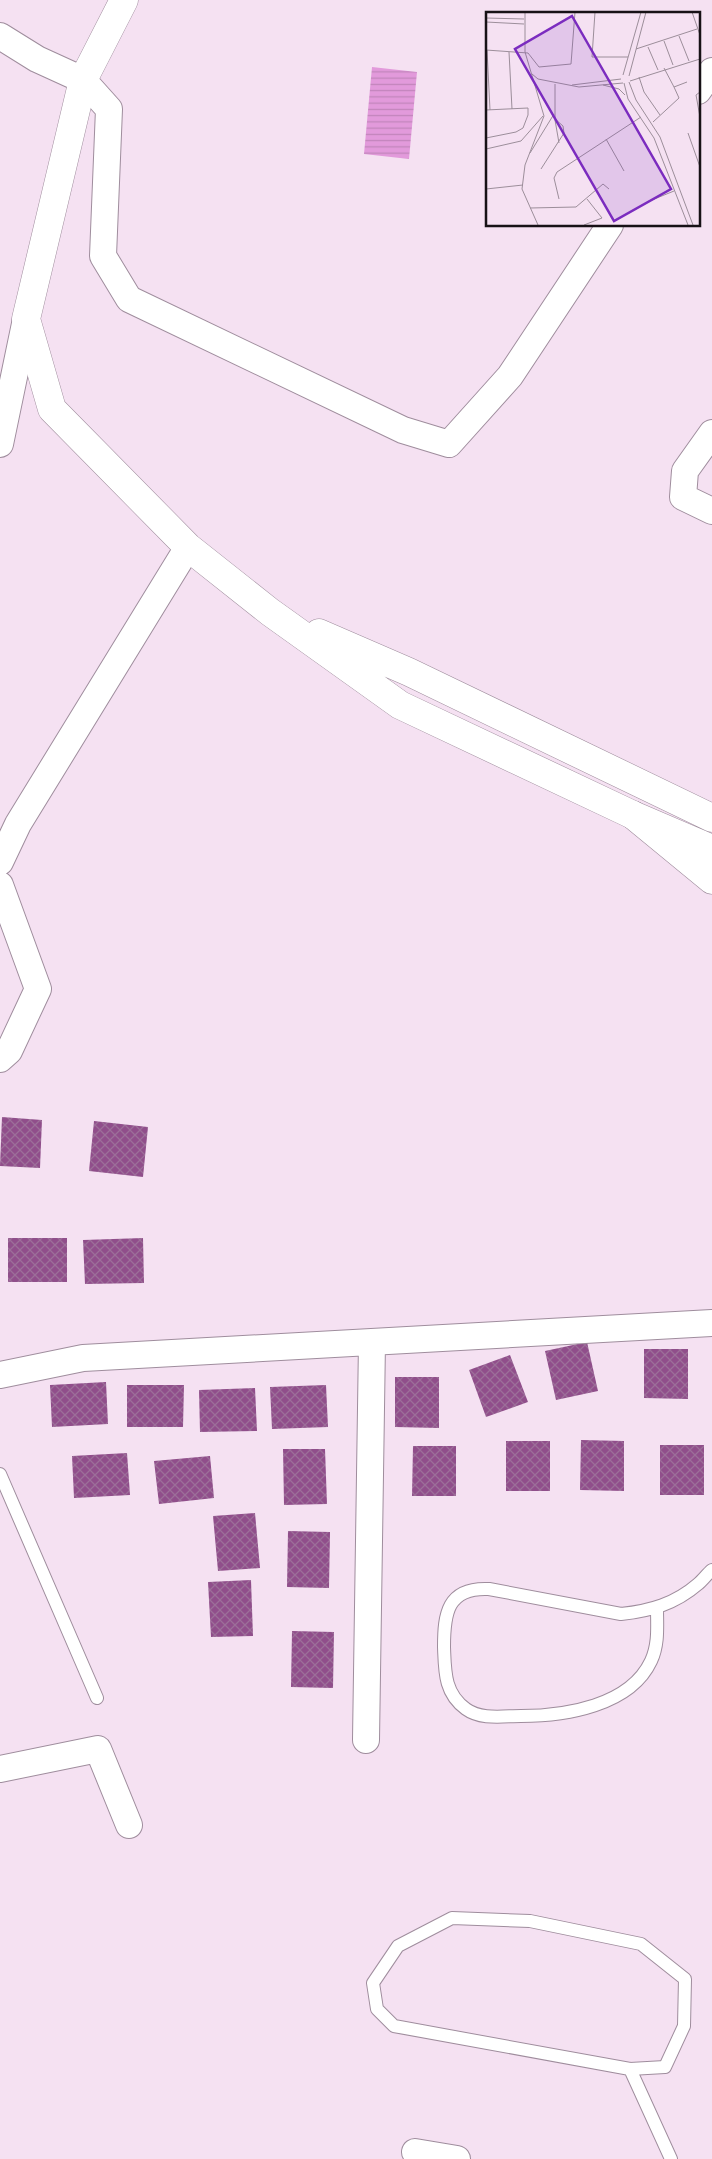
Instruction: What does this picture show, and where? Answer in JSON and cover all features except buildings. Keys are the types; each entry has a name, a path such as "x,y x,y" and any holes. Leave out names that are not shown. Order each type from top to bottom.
{"street":[{"path":"0,444 26,319 83,80 124,0"},
{"path":"0,36 37,59 83,80 110,109 103,256 129,299 403,430 448,444 510,376 609,226"},
{"path":"700,88 712,70"},
{"path":"26,319 52,409 188,547 270,612 400,705 633,815 712,849"},
{"path":"712,433 685,471 683,497 712,511"},
{"path":"0,862 9,825 188,547"},
{"path":"270,612 409,672 712,818"},
{"path":"633,815 712,880"},
{"path":"0,885 38,989 8,1051 0,1059"},
{"path":"0,1376 83,1358 712,1324"},
{"path":"366,1740 372,1342"},
{"path":"0,1769 98,1749 129,1825"},
{"path":"415,2152 457,2159"}],"lane":[{"path":"0,1474 97,1698"},
{"path":"657,1608 655,1649 638,1680 622,1691 587,1708 551,1716 489,1716 477,1714 467,1709 458,1702 447,1685 445,1676 444,1622 452,1603 468,1591 489,1589 621,1614 657,1608 687,1593 712,1570"},
{"path":"452,1918 530,1921 641,1944 686,1979 684,2026 666,2067 630,2069 394,2026 377,2009 373,1983 398,1946 452,1918"},
{"path":"630,2069 672,2159"}],"shaded area":[{"path":"372,67 417,72 409,159 364,154"}]}
